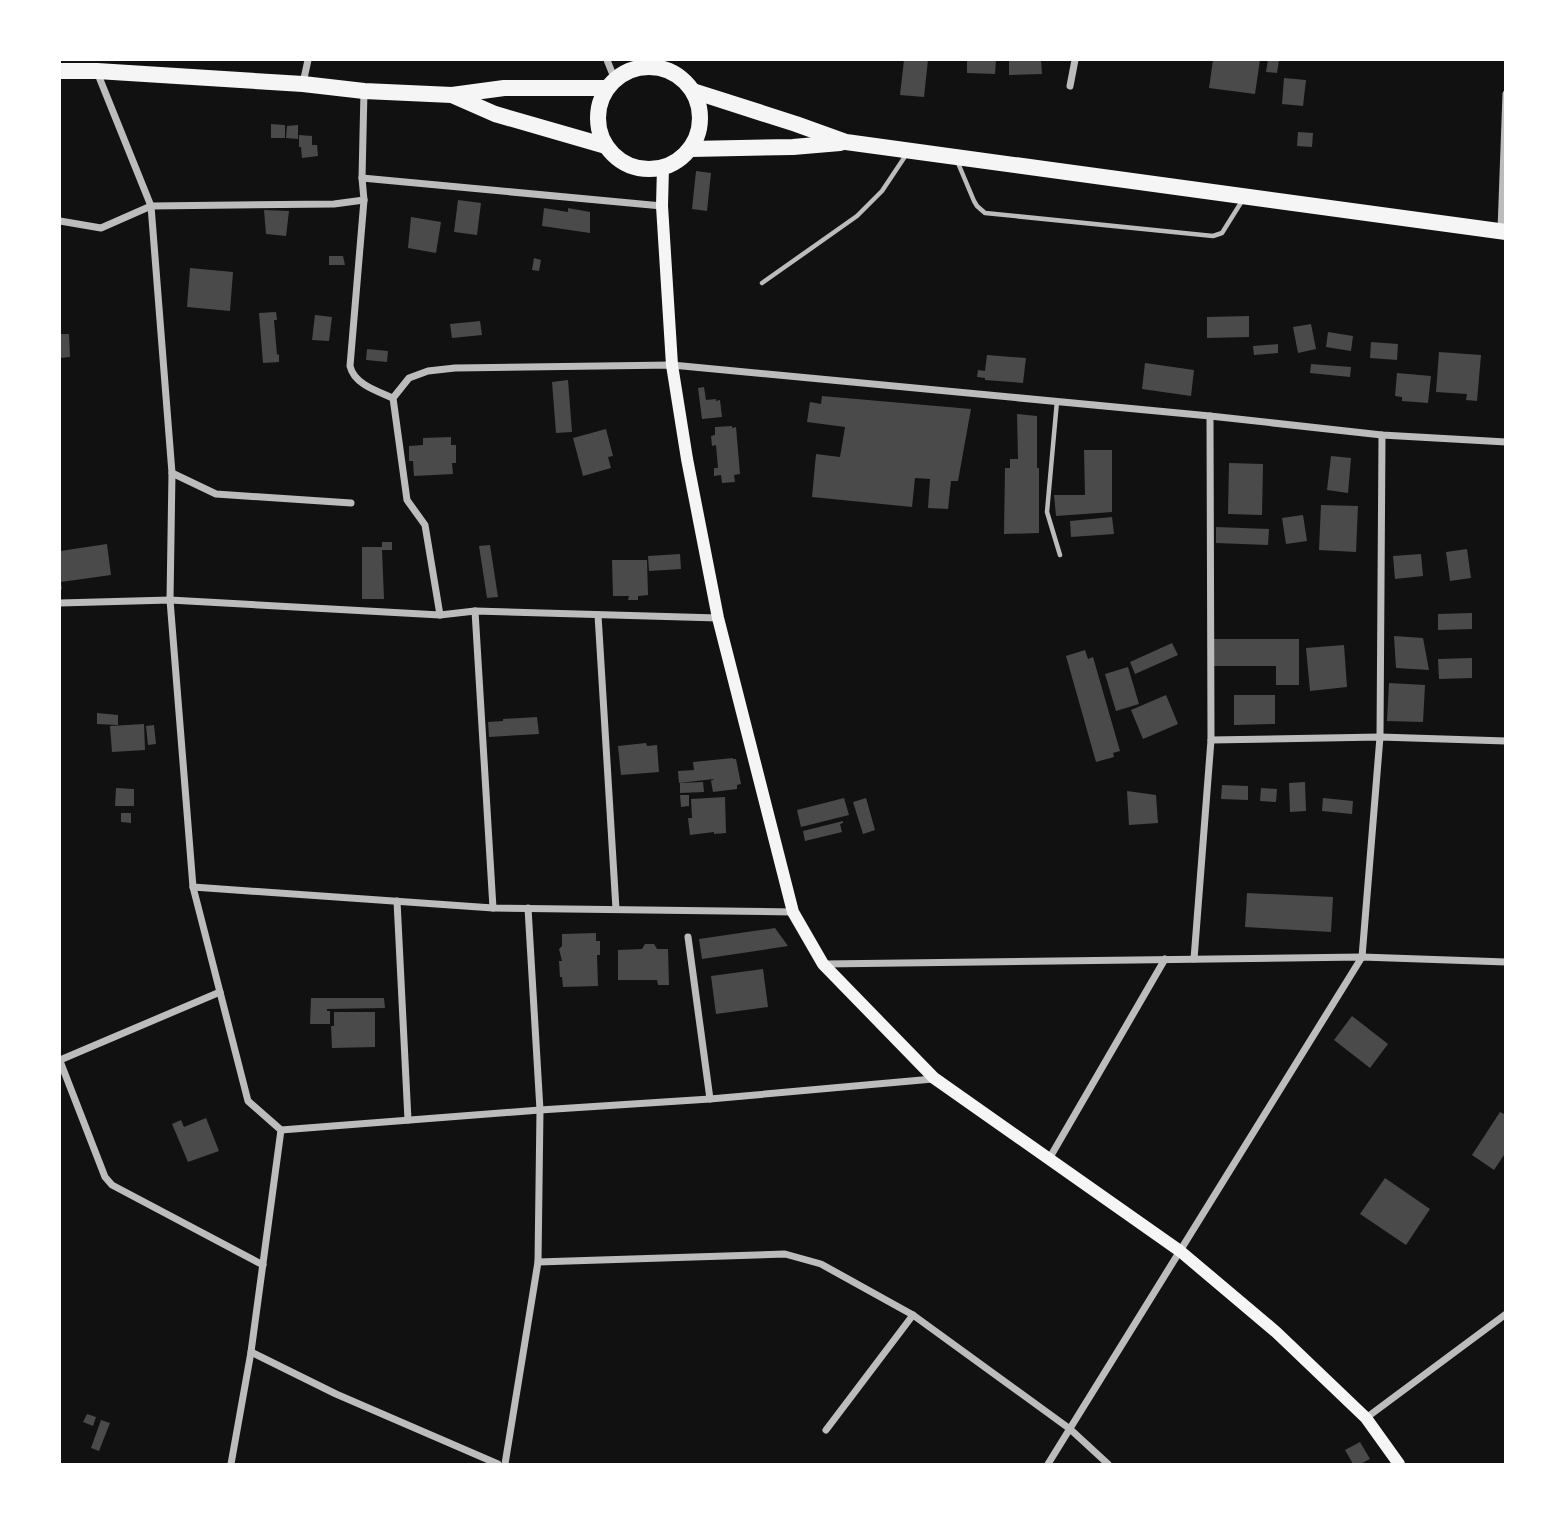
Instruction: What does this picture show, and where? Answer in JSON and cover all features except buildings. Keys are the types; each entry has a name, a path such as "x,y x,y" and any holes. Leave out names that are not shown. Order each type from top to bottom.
{"highway":[{"path":"60,71 97,71 131,66 364,92 452,95 504,88 611,84"},
{"path":"656,67 677,75 693,91 700,110 699,131 690,149 673,163 652,169 631,166 606,146 599,132 597,117 600,102 611,84 624,73 656,67"},
{"path":"693,91 846,142 1503,231"},
{"path":"452,95 495,114 606,146"},
{"path":"690,149 846,142"}],"main road":[{"path":"663,167 662,206 672,365 687,459 718,618 793,912 823,964 934,1079 1180,1251 1276,1332 1366,1418 1399,1465"}],"street":[{"path":"303,84 308,60"},
{"path":"607,60 611,84"},
{"path":"1070,86 1076,60"},
{"path":"97,71 151,206 172,473 170,600 193,887 248,1101 281,1130 709,1099 934,1079"},
{"path":"364,92 363,200 350,366 356,380 393,398"},
{"path":"1503,231 1506,94"},
{"path":"362,178 662,206"},
{"path":"60,221 101,228 151,206 334,204 363,200"},
{"path":"440,615 425,525 407,500 393,398 409,378 428,371 455,368 672,365 1382,435 1506,442"},
{"path":"1194,959 1211,740 1210,416"},
{"path":"1048,1465 1362,957 1380,737 1382,435"},
{"path":"172,473 216,494 351,503"},
{"path":"60,603 170,600 440,615 475,611 718,618"},
{"path":"475,611 493,908"},
{"path":"598,615 616,909"},
{"path":"1211,740 1380,737 1506,741"},
{"path":"193,887 493,908 793,912"},
{"path":"397,901 408,1120"},
{"path":"505,1465 538,1262 540,1110 528,908"},
{"path":"688,937 709,1099"},
{"path":"823,964 1362,957 1506,961"},
{"path":"1049,1159 1165,959"},
{"path":"220,992 60,1060 105,1177 112,1185 263,1265"},
{"path":"231,1465 251,1352 281,1130"},
{"path":"538,1262 785,1254 821,1264 913,1315 1070,1429 1108,1465"},
{"path":"1366,1418 1506,1314"},
{"path":"826,1430 913,1315"},
{"path":"251,1352 337,1394 498,1465"}],"lane":[{"path":"762,283 858,216 883,191 908,152"},
{"path":"957,159 974,201 985,212 1213,236 1222,233 1244,197"},
{"path":"1057,401 1047,512 1060,555"}]}
